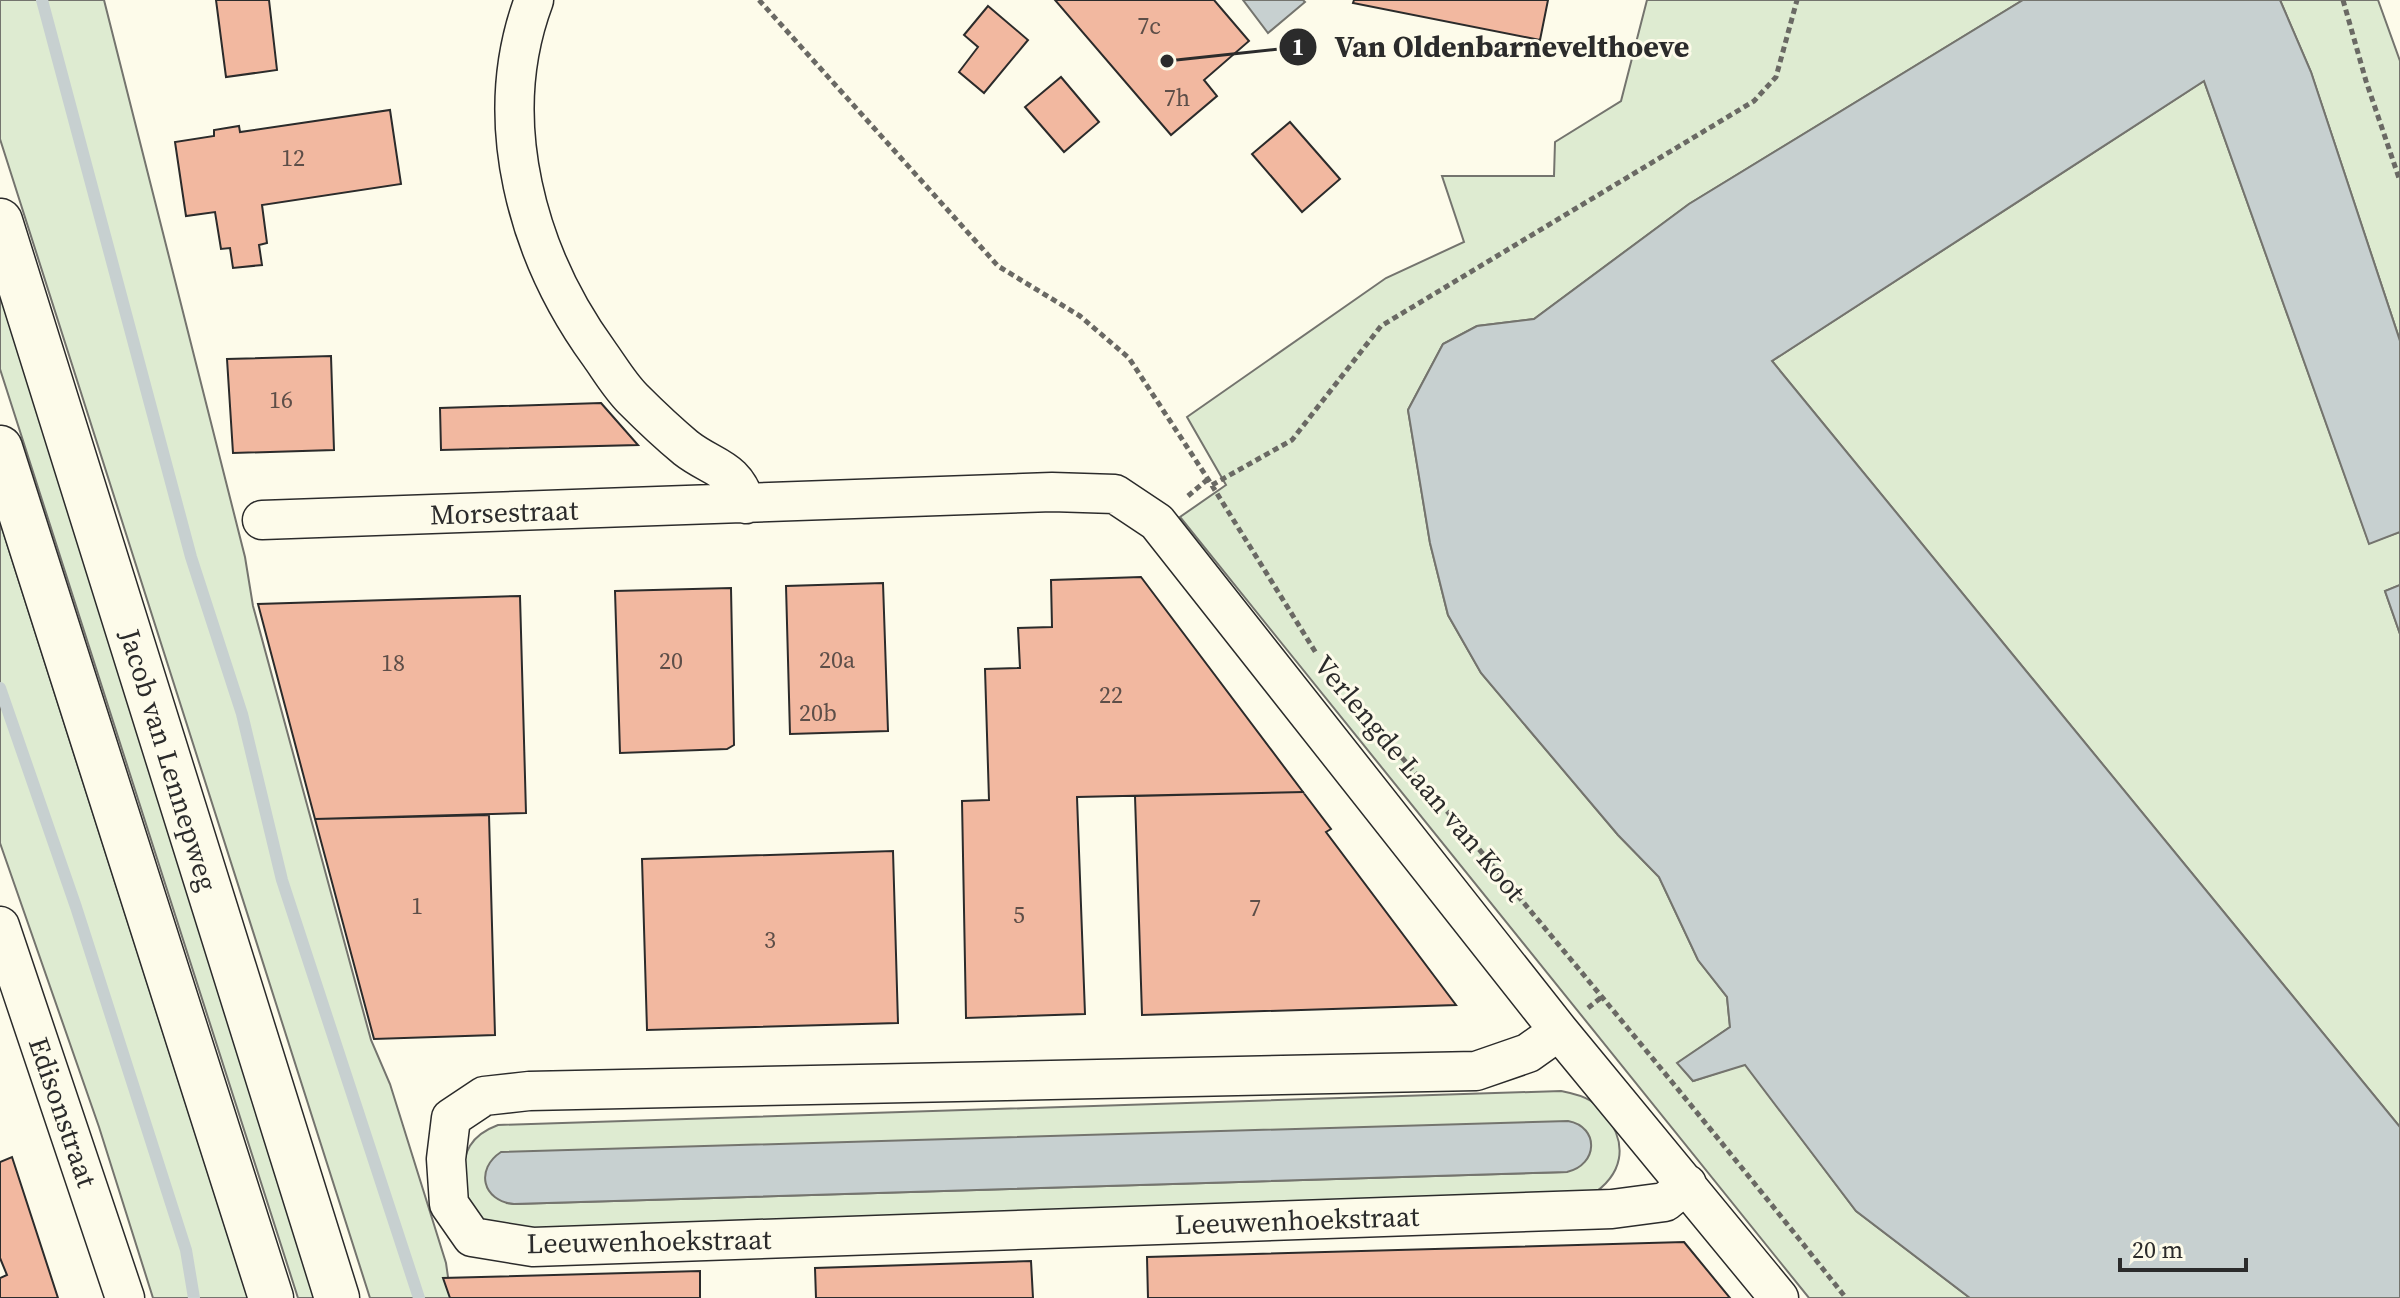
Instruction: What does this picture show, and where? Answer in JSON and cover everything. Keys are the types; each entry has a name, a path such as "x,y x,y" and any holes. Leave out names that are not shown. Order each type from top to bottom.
{"main road":[{"name":"Jacob van Lennepweg","path":"0,221 337,1298"},
{"path":"0,448 271,1298"}],"street":[{"path":"534,0 521,38 515,84 515,140 530,220 552,274 580,328 630,396 687,449 736,481 746,504"},
{"name":"Morsestraat","path":"262,520 1052,492 1115,494 1157,522"},
{"name":"Verlengde Laan van Koot","path":"1157,522 1559,1031 1779,1298"},
{"name":"Edisonstraat","path":"0,926 125,1298"},
{"name":"Leeuwenhoekstraat","path":"1559,1031 1528,1053 1476,1071 529,1091 484,1096 451,1118 446,1159 449,1204 472,1237 533,1247 1612,1209 1665,1202 1687,1184"}],"path":[{"name":"Verlengde Laan van Koot","path":"759,0 998,266 1080,316 1129,358 1321,661"},
{"path":"1212,485 1292,440 1381,326 1754,101 1776,77 1797,0"},
{"path":"2343,0 2400,181"},
{"name":"Verlengde Laan van Koot","path":"1351,697 1613,1008 1846,1298"}],"green space":[{"path":"0,0 104,0 245,557 253,606 371,1040 390,1084 446,1263 451,1298 370,1298 0,139"},
{"path":"1647,0 2023,0 1689,204 1534,319 1477,326 1443,344 1408,410 1430,543 1448,615 1481,673 1618,835 1659,877 1698,960 1727,997 1730,1027 1678,1063 1693,1081 1745,1064 1856,1211 1970,1298 1809,1298 1180,517 1226,485 1187,417 1386,278 1464,242 1442,176 1554,176 1555,142 1621,101"},
{"path":"2280,0 2378,0 2400,61 2400,341 2311,72"},
{"path":"2204,81 2369,543 2400,532 2400,585 2385,591 2400,634 2400,1127 1772,361"},
{"path":"0,295 319,1298 298,1298 0,369"},
{"path":"0,522 248,1298 153,1298 99,1127 0,843"},
{"path":"1561,1091 1584,1097 1599,1107 1613,1126 1620,1148 1616,1169 1610,1179 1590,1196 525,1233 481,1220 464,1191 464,1161 470,1146 481,1134 498,1125","holes":["1567,1172 514,1204 506,1203"]}],"shaded area":[{"path":"1243,0 1303,0 1305,2 1268,33"},
{"path":"2023,0 2280,0 2311,72 2400,341 2400,532 2369,544 2204,81 1772,361 2400,1127 2400,1298 1970,1298 1856,1211 1745,1065 1693,1081 1677,1063 1730,1027 1727,997 1698,960 1659,877 1618,835 1481,673 1448,615 1430,543 1408,410 1443,344 1477,326 1534,319 1689,204"},
{"path":"2400,585 2400,634 2385,591"},
{"path":"1568,1121 1586,1131 1591,1146 1585,1162 1567,1172 514,1204 503,1202 489,1191 485,1175 493,1159 501,1152"}],"building":[{"path":"216,0 269,0 277,70 226,77"},
{"path":"1055,0 1214,0 1249,41 1204,80 1217,96 1171,135"},
{"path":"1354,0 1548,0 1540,40 1353,3"},
{"path":"988,6 1028,40 984,93 959,72 978,47 964,35"},
{"path":"1061,77 1099,122 1064,152 1025,107"},
{"path":"390,110 401,184 262,205 267,243 259,245 262,265 233,268 230,248 221,249 215,212 186,216 175,142 214,136 214,130 239,126 240,132"},
{"path":"1290,122 1340,179 1302,212 1252,154"},
{"path":"331,356 334,450 233,453 227,359"},
{"path":"601,403 638,445 441,450 440,408"},
{"path":"1141,577 1303,792 1077,797 1085,1014 966,1018 962,801 989,800 985,669 1020,668 1018,628 1052,627 1051,580"},
{"path":"883,583 888,731 790,734 786,586"},
{"path":"731,588 734,745 727,749 620,753 615,591"},
{"path":"520,596 526,813 315,819 258,604"},
{"path":"1303,792 1331,829 1326,832 1456,1005 1142,1015 1135,796"},
{"path":"489,815 495,1035 374,1039 315,819"},
{"path":"893,851 898,1023 647,1030 642,859"},
{"path":"12,1157 58,1298 0,1298 0,1278 7,1275 0,1258 0,1162"},
{"path":"1684,1242 1730,1298 1148,1298 1147,1257"},
{"path":"1031,1261 1033,1298 816,1298 815,1268"},
{"path":"700,1271 700,1298 450,1298 443,1278"}],"waterway":[{"path":"42,0 191,557 242,714 282,880 419,1298"},
{"path":"0,688 76,907 186,1250 194,1298"}],"place":[{"name":"Van Oldenbarnevelthoeve","path":"1167,61"}]}
